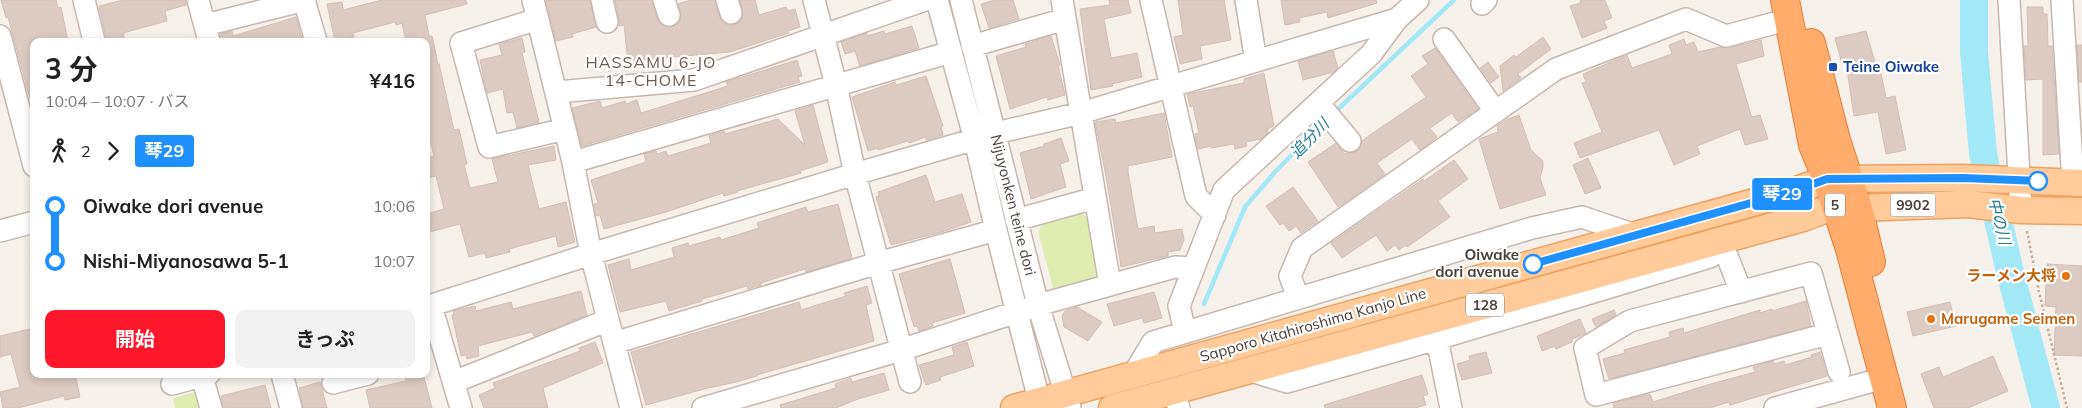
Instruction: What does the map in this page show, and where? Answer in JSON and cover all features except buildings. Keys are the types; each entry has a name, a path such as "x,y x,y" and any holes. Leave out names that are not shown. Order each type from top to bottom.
{"highway":[{"name":"5","path":"1792,6 1814,145 1838,179 1906,408"},
{"name":"5","path":"1846,207 1850,249 1892,408"}],"main road":[{"name":"9902","path":"1838,179 1963,178 2078,183"},
{"name":"Sapporo Kitahiroshima Kanjo Line","path":"1068,401 1133,375 1838,179"},
{"name":"9902","path":"1846,207 1968,204 2022,217 2082,211"},
{"name":"Sapporo Kitahiroshima Kanjo Line","path":"1112,408 1176,400 1248,370 1726,242 1846,207"},
{"name":"128","path":"1014,408 1068,401"}],"street":[{"path":"84,0 93,38"},
{"path":"198,0 207,33 305,0 315,38"},
{"path":"602,0 607,22"},
{"path":"814,0 836,85 854,174 910,382"},
{"path":"557,92 694,80 925,0"},
{"name":"Nijuyonken teine dori","path":"937,0 975,140 1040,404"},
{"name":"Nijuyonken teine dori","path":"961,0 1038,305 1068,401"},
{"path":"1151,0 1196,196 1214,215"},
{"path":"1246,0 1256,61"},
{"path":"1185,332 1179,306 1224,190 1333,121 1371,54 1397,19 1418,0"},
{"path":"2009,0 2022,217"},
{"path":"2062,0 2078,183"},
{"path":"1298,298 1290,276 1302,248 1556,69 1686,19 1726,36 1792,6"},
{"path":"972,46 1063,9 1110,285"},
{"path":"565,129 489,147 461,43 535,10 557,92 573,162 591,254 631,408"},
{"path":"430,306 591,254 854,174 996,133 1081,113 1397,19"},
{"path":"0,36 30,151"},
{"path":"1444,40 1495,112"},
{"path":"573,162 952,52"},
{"path":"1016,220 1095,198"},
{"path":"1133,375 1153,342 1532,228 1582,217 1635,235"},
{"path":"0,231 30,223"},
{"path":"614,343 878,263 996,230"},
{"path":"1726,242 1728,258 1741,292"},
{"path":"1248,370 1286,382 1437,340 1710,257 1726,242"},
{"path":"703,408 901,350 1038,305 1175,267 1194,268"},
{"path":"1828,334 1596,395 1585,348 1630,321 1811,274 1839,372"},
{"path":"430,309 461,408"},
{"path":"454,382 608,320"},
{"path":"1437,340 1451,408"},
{"path":"172,384 195,378"},
{"path":"206,378 211,408"},
{"path":"283,378 291,408"},
{"path":"333,383 352,378"},
{"path":"1774,408 1884,378"}],"path":[{"path":"2022,217 2067,408"}],"green space":[{"path":"1081,213 1087,217 1097,275 1094,281 1060,291 1053,288 1038,232 1042,225"},
{"path":"195,392 200,396 203,408 175,408 173,398"}],"waterway":[{"name":"追分川","path":"1335,112 1454,0"},
{"name":"中の川","path":"1974,0 1974,52 1983,154 2010,272 2046,408"},
{"name":"追分川","path":"1204,304 1245,207 1275,172 1325,121"}],"bus line":[{"name":"琴29","path":"1533,264 1794,191 1827,179 1963,178 2038,181"}],"place":[{"name":"Teine Oiwake","path":"1833,67"},
{"name":"Oiwake dori avenue","path":"1533,264"},
{"name":"ラーメン大将","path":"2066,276"},
{"name":"Marugame Seimen","path":"1931,319"}],"district":[{"name":"HASSAMU 6-JO 14-CHOME","path":"651,71"}]}
